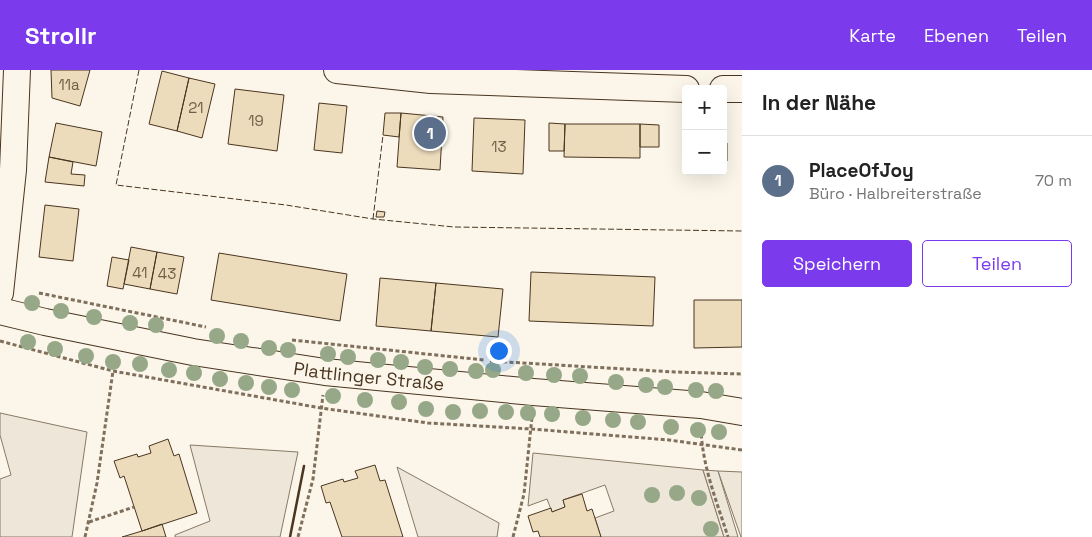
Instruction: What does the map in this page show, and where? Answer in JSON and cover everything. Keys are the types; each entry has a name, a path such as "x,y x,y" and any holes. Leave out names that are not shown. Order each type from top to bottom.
{"street":[{"path":"0,289 13,170 18,70"},
{"path":"337,70 431,80 657,80 682,88"},
{"path":"727,89 742,89"},
{"name":"Plattlinger Straße","path":"0,311 193,352 325,372 533,392 701,405 742,412"}],"path":[{"path":"0,289 208,327"},
{"path":"284,339 490,361 742,374"},
{"path":"0,341 113,371 322,408 428,423 531,429 702,444 742,450"},
{"path":"85,537 97,484 113,371"},
{"path":"298,537 313,478 325,372"},
{"path":"697,373 701,405 702,444 728,537"},
{"path":"513,537 524,494 533,392"},
{"path":"89,522 134,507"}],"shaded area":[{"path":"0,413 87,432 72,537 0,537 0,479 11,475 0,435"},
{"path":"190,445 298,452 280,537 175,537 175,535 210,521"},
{"path":"533,453 703,470 724,537 601,537 595,518 614,511 605,485 563,500 565,507 552,512 547,499 528,506"},
{"path":"397,467 499,523 497,537 418,537"},
{"path":"703,470 718,471 738,537 724,537"},
{"path":"718,471 742,472 742,537 741,537"}],"building":[{"path":"51,70 90,70 80,106 52,98"},
{"path":"162,71 189,78 177,131 149,124"},
{"path":"189,78 215,84 202,138 177,131"},
{"path":"235,89 284,95 277,151 228,144"},
{"path":"319,103 347,106 342,153 314,150"},
{"path":"385,113 401,113 399,137 383,135"},
{"path":"401,113 443,117 440,170 397,167"},
{"path":"474,118 525,120 523,174 472,171"},
{"path":"56,123 102,132 96,166 49,157"},
{"path":"549,123 565,124 564,151 549,151"},
{"path":"565,124 640,124 640,158 564,157"},
{"path":"640,124 659,125 659,147 640,147"},
{"path":"49,157 73,162 71,174 85,175 84,186 45,182"},
{"path":"45,205 79,209 73,261 39,257"},
{"path":"377,211 385,212 384,217 376,217"},
{"path":"131,247 157,252 150,289 124,284"},
{"path":"157,252 184,257 177,294 150,289"},
{"path":"219,253 347,274 340,321 211,300"},
{"path":"112,257 129,260 123,289 107,286"},
{"path":"531,272 655,277 653,326 529,321"},
{"path":"380,278 436,283 431,331 376,326"},
{"path":"436,283 503,289 498,337 431,331"},
{"path":"694,300 742,300 742,347 694,348"},
{"path":"168,439 174,456 179,454 197,513 142,531 124,476 120,478 114,461 137,454 138,457 151,453 149,446"},
{"path":"375,465 380,481 385,480 403,537 342,537 330,502 326,503 321,486 343,479 344,482 358,478 355,471"},
{"path":"582,494 587,511 592,509 601,537 540,537 538,531 533,532 528,516 551,508 552,512 565,507 563,500"},
{"path":"162,524 166,537 122,537 142,531"}],"fence":[{"path":"139,70 116,185 286,205 373,219 454,227 742,231"},
{"path":"373,219 383,135"}],"wall":[{"path":"290,537 304,466"}],"place":[{"name":"PlaceOfJoy","path":"430,133"}]}
